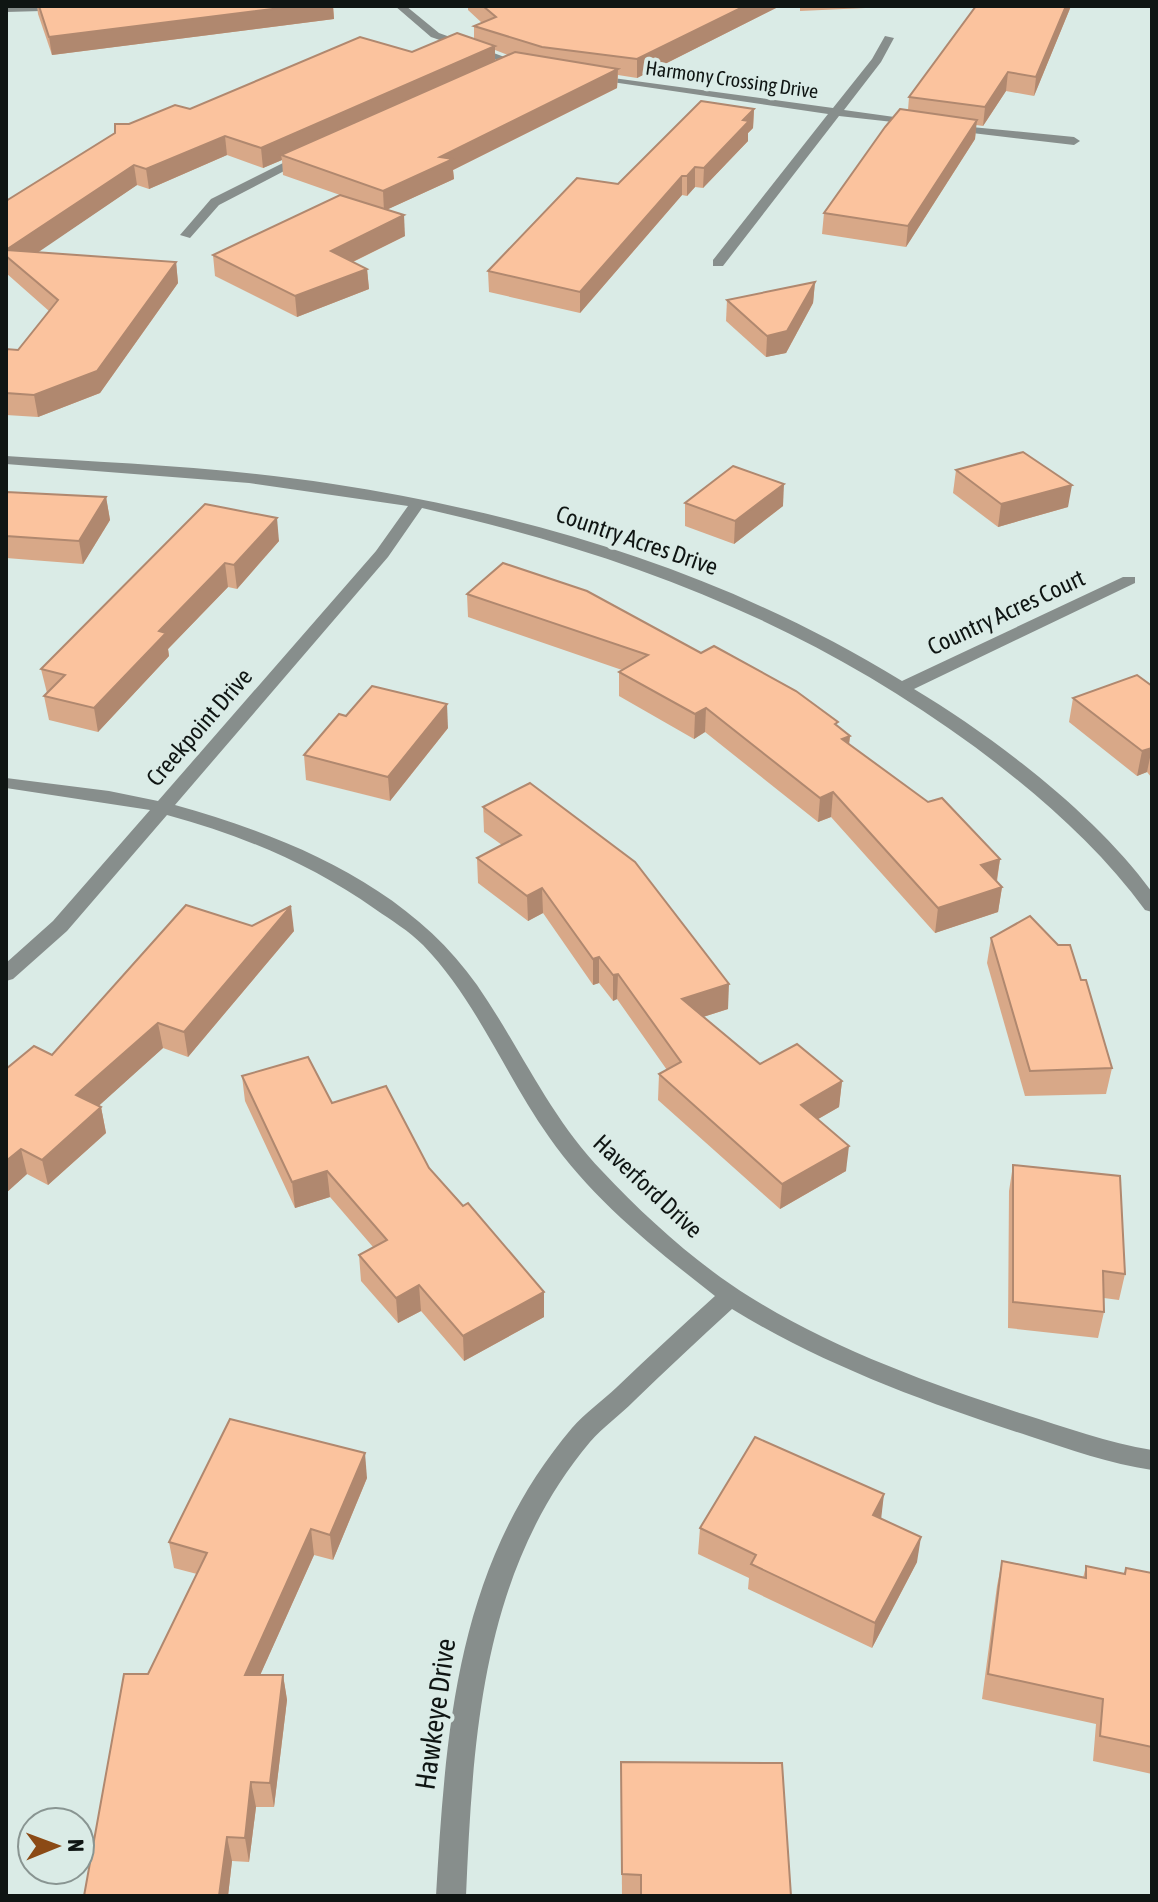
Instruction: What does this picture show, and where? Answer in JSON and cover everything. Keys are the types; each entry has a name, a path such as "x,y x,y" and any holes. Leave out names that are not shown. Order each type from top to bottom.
{"street":[{"path":"6,9 113,6"},
{"path":"400,6 435,35 513,64 542,71"},
{"path":"718,263 877,60 889,38"},
{"path":"498,70 513,64"},
{"name":"Harmony Crossing Drive","path":"581,76 928,125"},
{"path":"944,127 1074,141"},
{"path":"186,235 215,202 313,154"},
{"name":"Country Acres Drive","path":"6,460 185,472 333,489 418,503 571,539 650,565 773,617 904,687 1037,787 1096,843 1152,906"},
{"name":"Creekpoint Drive","path":"6,974 60,926 382,554 418,503"},
{"name":"Country Acres Court","path":"904,687 1129,580"},
{"name":"Haverford Drive","path":"6,783 160,808 246,833 309,858 376,899 433,943 478,1001 558,1134 598,1181 730,1296 832,1352 937,1396 1132,1457 1152,1460"},
{"name":"Hawkeye Drive","path":"451,1896 467,1682 481,1619 508,1552 538,1497 580,1437 730,1296"}],"building":[{"path":"39,6 297,6 49,37"},
{"path":"483,6 745,6 637,59 542,47 474,26 496,17"},
{"path":"976,6 1066,6 1036,77 1008,72 985,107 909,97"},
{"path":"457,33 495,46 261,148 225,136 146,169 134,165 6,250 6,201 115,133 115,124 129,124 175,105 190,109 360,37 412,52"},
{"path":"515,52 618,69 440,157 453,159 383,191 281,155"},
{"path":"701,101 754,109 743,120 749,121 704,168 695,167 687,176 682,176 580,292 488,271 577,178 618,184"},
{"path":"900,109 977,120 908,226 824,213 885,127"},
{"path":"340,195 404,215 331,251 367,269 295,296 213,255"},
{"path":"6,250 176,262 97,371 34,395 6,393 6,349 18,350 58,300 6,256"},
{"path":"815,282 787,331 767,336 727,300"},
{"path":"1023,452 1072,485 1001,504 956,470"},
{"path":"733,466 784,484 735,521 685,503"},
{"path":"6,492 106,497 79,541 6,536"},
{"path":"205,504 277,518 234,565 225,563 159,631 166,633 94,708 44,696 65,675 41,669"},
{"path":"503,563 587,591 701,653 714,646 796,691 838,722 835,724 850,736 842,739 928,802 942,798 1000,859 981,865 1002,887 938,908 833,792 820,798 706,708 695,714 619,672 648,655 467,594"},
{"path":"1137,675 1152,686 1152,748 1142,751 1073,698"},
{"path":"372,686 447,704 388,777 304,755 339,714 346,716"},
{"path":"530,783 635,862 729,984 682,999 760,1064 797,1044 842,1081 801,1105 849,1146 782,1184 659,1074 681,1062 618,974 613,975 599,957 593,959 542,888 527,896 477,858 521,835 483,807"},
{"path":"186,905 252,926 291,906 184,1032 158,1023 76,1095 101,1107 42,1160 21,1149 6,1161 6,1069 34,1046 52,1055"},
{"path":"1030,916 1058,945 1070,945 1081,980 1086,980 1112,1068 1030,1071 991,938"},
{"path":"308,1057 332,1103 386,1086 429,1168 463,1206 468,1203 544,1292 463,1336 419,1285 396,1298 359,1255 387,1240 327,1171 292,1182 242,1076"},
{"path":"1013,1165 1120,1176 1125,1274 1103,1271 1104,1312 1013,1302"},
{"path":"230,1419 365,1453 330,1535 311,1529 245,1675 283,1675 270,1783 251,1782 245,1838 227,1837 219,1896 84,1896 86,1886 96,1886 96,1829 124,1674 148,1674 207,1553 169,1542"},
{"path":"755,1437 884,1494 873,1515 921,1537 875,1623 751,1564 756,1555 700,1528"},
{"path":"1002,1561 1086,1578 1086,1566 1125,1574 1126,1568 1152,1573 1152,1747 1100,1736 1103,1699 988,1674"},
{"path":"621,1762 782,1763 791,1896 641,1896 641,1875 622,1874"}]}
